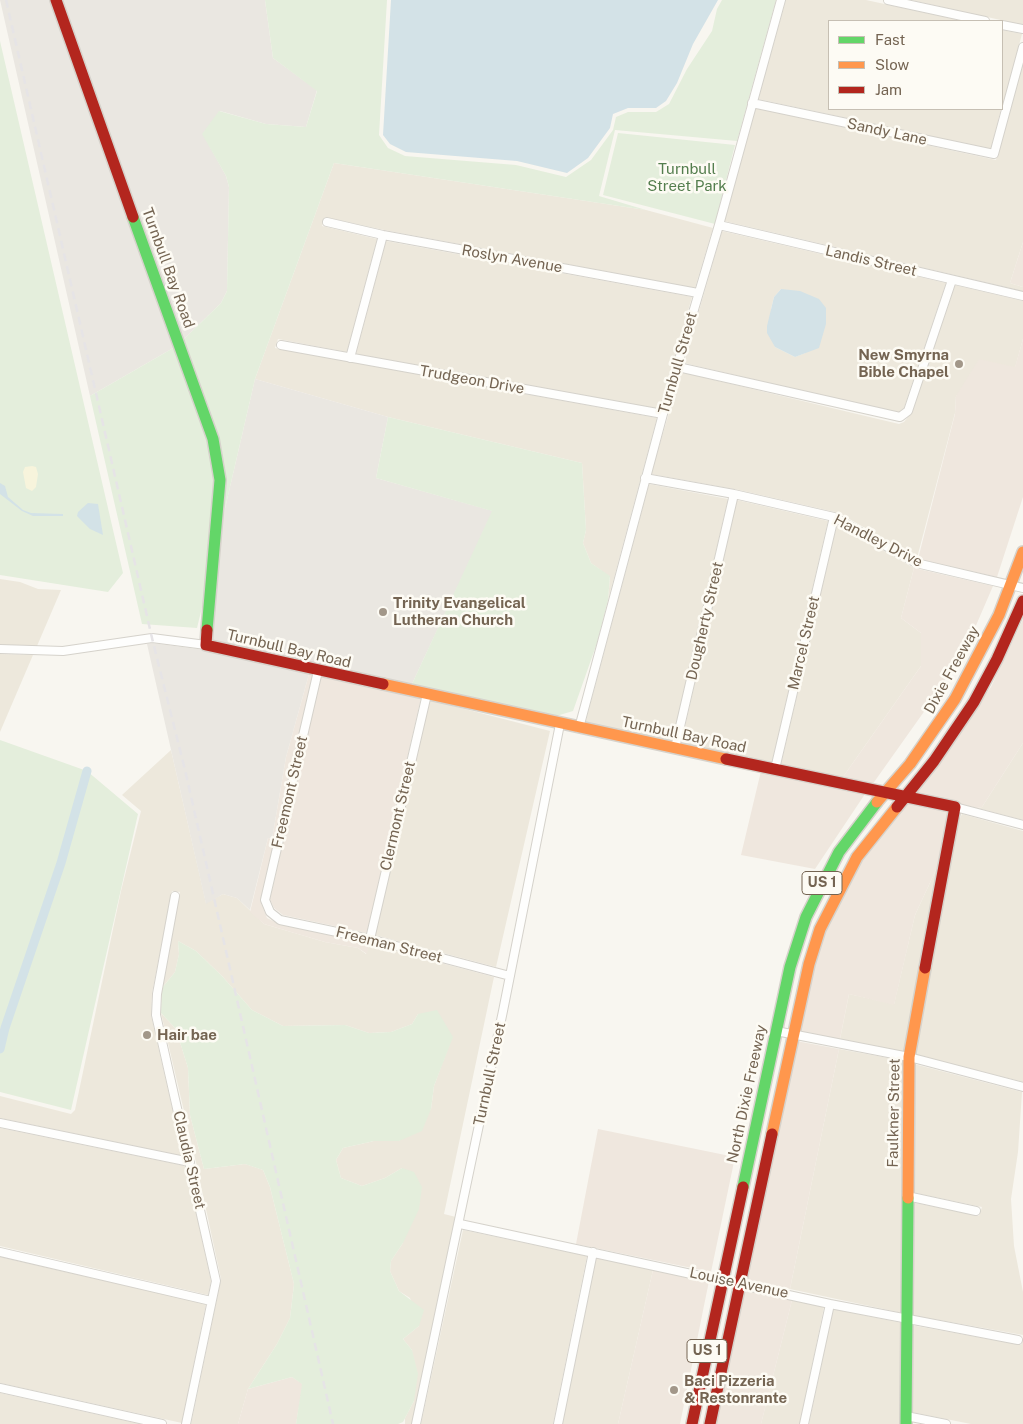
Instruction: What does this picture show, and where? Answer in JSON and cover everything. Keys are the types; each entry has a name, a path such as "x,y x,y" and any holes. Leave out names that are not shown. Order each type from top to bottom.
{"street":[{"name":"Turnbull Bay Road","path":"56,0 213,439 220,480 206,645 560,724 906,796 955,808"},
{"name":"Turnbull Street","path":"579,728 645,478 719,225 781,0"},
{"path":"888,0 980,20"},
{"path":"1003,25 1023,30"},
{"name":"Sandy Lane","path":"752,103 994,154 1023,47"},
{"name":"Roslyn Avenue","path":"327,222 383,235 698,293"},
{"name":"Landis Street","path":"719,225 1023,296"},
{"path":"350,358 383,235"},
{"path":"678,367 900,417 908,411 952,280"},
{"name":"Trudgeon Drive","path":"281,345 663,414"},
{"name":"Handley Drive","path":"645,478 734,494 834,517 916,563 1023,588"},
{"name":"Dougherty Street","path":"675,748 734,494"},
{"name":"Marcel Street","path":"775,769 834,517"},
{"name":"Dixie Freeway","path":"886,792 925,744 955,699 990,633 1023,552"},
{"name":"US 1","path":"710,1424 739,1282 809,964 832,902 866,844 938,756 974,702 1000,652 1023,601"},
{"path":"0,649 63,651 152,638 206,645"},
{"name":"Freemont Street","path":"270,912 265,900 318,671"},
{"name":"Clermont Street","path":"370,939 427,694"},
{"name":"Turnbull Street","path":"416,1424 460,1224 560,724"},
{"name":"North Dixie Freeway","path":"692,1424 792,962 815,895 844,844 886,792"},
{"path":"955,808 1023,825"},
{"name":"Faulkner Street","path":"906,1420 909,1057 955,808"},
{"name":"Claudia Street","path":"175,896 156,994 156,1015 216,1281 186,1424"},
{"name":"Freeman Street","path":"270,912 280,920 370,939 510,976"},
{"path":"776,1031 909,1057 1023,1087"},
{"path":"0,1123 190,1162"},
{"path":"907,1196 976,1211"},
{"name":"Louise Avenue","path":"460,1224 739,1282 830,1304 1018,1340"},
{"path":"0,1252 211,1301"},
{"path":"558,1424 592,1252"},
{"path":"804,1424 830,1304"},
{"path":"0,1388 162,1424"},
{"path":"906,1420 946,1424"}],"shaded area":[{"path":"0,0 51,0 175,347 90,396"},
{"path":"61,0 265,0 273,58 317,90 306,127 266,124 220,111 203,134 226,176 229,187 227,291 221,303 183,340"},
{"path":"391,0 718,0 693,44 677,83 666,101 656,108 628,108 613,114 610,128 588,158 567,173 517,161 406,152 390,144 383,135"},
{"path":"786,0 866,0 958,20 828,20 828,110 1001,110 991,149 758,99"},
{"path":"911,0 1023,0 1023,25"},
{"path":"1003,30 1022,34 1003,104"},
{"path":"1023,64 1023,242 1010,283 1023,287 1023,291 724,221 755,108 996,160"},
{"path":"334,163 646,210 713,228 695,288 384,230 325,217 322,226 377,239 347,352 278,339 275,348 657,418 608,600 610,577 591,563 583,543 586,530 582,463 388,417 255,379"},
{"path":"722,231 946,283 904,408 899,412 684,363","holes":["781,289 805,353 795,357 775,347 771,309 774,297"]},
{"path":"386,241 692,297 660,409 356,354"},
{"path":"1023,242 1023,287 1010,283"},
{"path":"955,285 1023,301 1023,339 1015,368 956,396 955,413 917,558 839,513 739,490 651,474 681,372 899,424 904,422 912,412"},
{"path":"781,289 800,291 819,299 826,308 826,324 819,348 795,357 775,347 767,333 767,326 774,297"},
{"path":"1023,339 1023,497 997,577 918,559 955,414 956,396 979,359 1015,367"},
{"path":"255,379 388,417 376,478 493,511 411,686 211,641 220,530"},
{"path":"0,483 5,486 8,497 23,510 31,513 63,514 63,516 33,516 22,511 0,494"},
{"path":"649,484 728,499 672,742 585,724"},
{"path":"737,500 828,521 772,762 764,760 763,762 681,744"},
{"path":"88,503 98,504 103,535 90,529 77,516 78,512"},
{"path":"837,524 914,568 901,618 921,633 921,666 843,777 781,764"},
{"path":"914,568 993,586 971,637 933,699 872,785 780,766 781,764 843,777 921,666 921,633 901,618"},
{"path":"0,579 20,582 38,589 61,590 37,646 0,645"},
{"path":"1023,619 1023,743 982,807 977,808 914,793 991,687"},
{"path":"152,643 205,650 309,674 286,757 272,839 268,838 250,910 237,898 223,894 206,904 147,644"},
{"path":"0,654 33,655 0,732"},
{"path":"309,674 313,675 261,903 267,918 279,924 369,944 367,954 358,948 325,942 264,924 250,912 268,838 272,839 286,757"},
{"path":"321,677 421,698 367,933 283,915 274,908 270,899"},
{"path":"430,700 550,731 496,967 375,935"},
{"path":"1023,743 1023,820 977,808 982,807"},
{"path":"171,750 206,903 223,894 237,898 264,924 325,942 358,948 366,954 369,944 494,977 444,1214 456,1217 412,1424 405,1424 405,1418 414,1401 412,1350 403,1339 419,1326 410,1298 399,1291 390,1271 391,1261 403,1243 402,1168 385,1178 362,1186 341,1178 336,1160 343,1148 374,1141 399,1141 431,1109 434,1086 452,1037 418,1014 412,1024 391,1032 369,1033 345,1025 283,1026 252,1010 222,976 196,951 178,941 179,954 175,972 162,988 180,892 172,891 152,993 151,1015 183,1156 0,1118 0,1096 71,1114 75,1110 121,891 141,811 122,795"},
{"path":"761,771 865,794 815,869 741,855"},
{"path":"907,802 950,811 941,859 915,915 894,1005 849,994 840,1039 798,1031 813,965 824,930 852,874"},
{"path":"962,814 1023,831 1023,1082 914,1054 956,827"},
{"path":"941,859 906,1052 840,1039 849,994 894,1004 915,915"},
{"path":"161,1013 176,1029 188,1068 190,1115 204,1169 245,1164 263,1170 270,1187 294,1284 290,1318 277,1344 248,1389 238,1424 191,1424 221,1279"},
{"path":"796,1041 839,1049 790,1289 744,1279"},
{"path":"839,1049 905,1061 901,1200 902,1313 790,1289"},
{"path":"914,1064 1022,1092 1018,1152 1011,1199 1014,1246 1023,1292 1023,1335 911,1315 911,1202 979,1216 982,1207 911,1192"},
{"path":"0,1128 186,1166 211,1281 208,1295 0,1246"},
{"path":"598,1129 735,1157 711,1272 576,1244"},
{"path":"463,1230 587,1256 553,1424 421,1424"},
{"path":"0,1257 206,1304 182,1423 0,1383"},
{"path":"596,1258 653,1270 618,1424 562,1424"},
{"path":"653,1270 709,1281 680,1424 618,1424"},
{"path":"742,1288 792,1300 761,1424 714,1424"},
{"path":"792,1300 824,1307 800,1424 761,1424"},
{"path":"833,1309 902,1323 901,1424 809,1424"},
{"path":"911,1325 1021,1345 1023,1340 1023,1424 971,1424 911,1412"},
{"path":"292,1377 303,1384 296,1424 238,1424 248,1389"},
{"path":"0,1393 140,1424 0,1424"}],"green space":[{"path":"265,0 387,0 379,135 388,148 405,156 516,165 566,177 591,160 613,130 616,117 628,112 656,112 669,104 687,69 712,31 717,9 722,0 776,0 737,141 615,130 599,196 646,210 334,163 255,379 220,530 224,479 183,340 221,303 227,291 229,187 226,176 202,134 219,111 266,124 306,127 317,91 273,58"},
{"path":"0,41 123,573 108,592 0,575"},
{"name":"Turnbull Street Park","path":"618,133 735,145 715,224 603,195"},
{"path":"175,347 208,441 215,481 206,591 197,628 142,624 90,396"},
{"path":"388,417 582,463 586,530 583,543 591,563 610,576 608,600 597,643 573,711 553,717 411,686 492,511 376,478"},
{"path":"0,740 87,771 138,814 71,1110 0,1092"},
{"path":"178,941 196,951 222,976 252,1010 283,1026 345,1025 369,1033 391,1032 412,1024 418,1014 437,1010 453,1037 434,1086 431,1109 422,1131 399,1141 374,1141 343,1148 336,1160 341,1178 362,1186 385,1178 402,1168 414,1172 422,1187 419,1209 403,1243 391,1261 390,1271 399,1291 424,1310 419,1326 403,1339 412,1350 418,1374 414,1401 403,1422 398,1424 296,1424 302,1384 292,1377 248,1389 277,1344 290,1318 294,1284 270,1187 263,1170 245,1164 204,1169 190,1115 188,1068 176,1029 161,1013 162,988 175,972 179,954"}],"sand":[{"path":"25,467 36,467 38,474 36,487 32,491 26,488 23,472"}],"waterway":[{"path":"0,1049 5,1028 61,863 87,771"}],"railway":[{"path":"6,0 152,638 185,770 333,1424"}],"traffic: fast":[{"path":"133,217 213,439 220,480 207,630"},
{"path":"743,1187 790,967 806,917 839,852 877,802"},
{"path":"906,1424 908,1198"}],"traffic: slow":[{"path":"877,802 910,764 955,699 999,615 1023,552"},
{"path":"383,684 726,759"},
{"path":"772,1134 809,964 820,929 857,857 897,807"},
{"path":"908,1198 909,1057 925,968"}],"traffic: jam":[{"path":"56,0 133,217"},
{"path":"897,807 934,761 974,702 997,659 1023,601"},
{"path":"207,630 206,645 383,684"},
{"path":"726,759 955,807 925,968"},
{"path":"710,1424 772,1134"},
{"path":"692,1424 743,1187"}],"place":[{"name":"New Smyrna Bible Chapel","path":"959,364"},
{"name":"Trinity Evangelical Lutheran Church","path":"383,612"},
{"name":"Hair bae","path":"147,1035"},
{"name":"Baci Pizzeria & Restonrante","path":"674,1390"}]}
